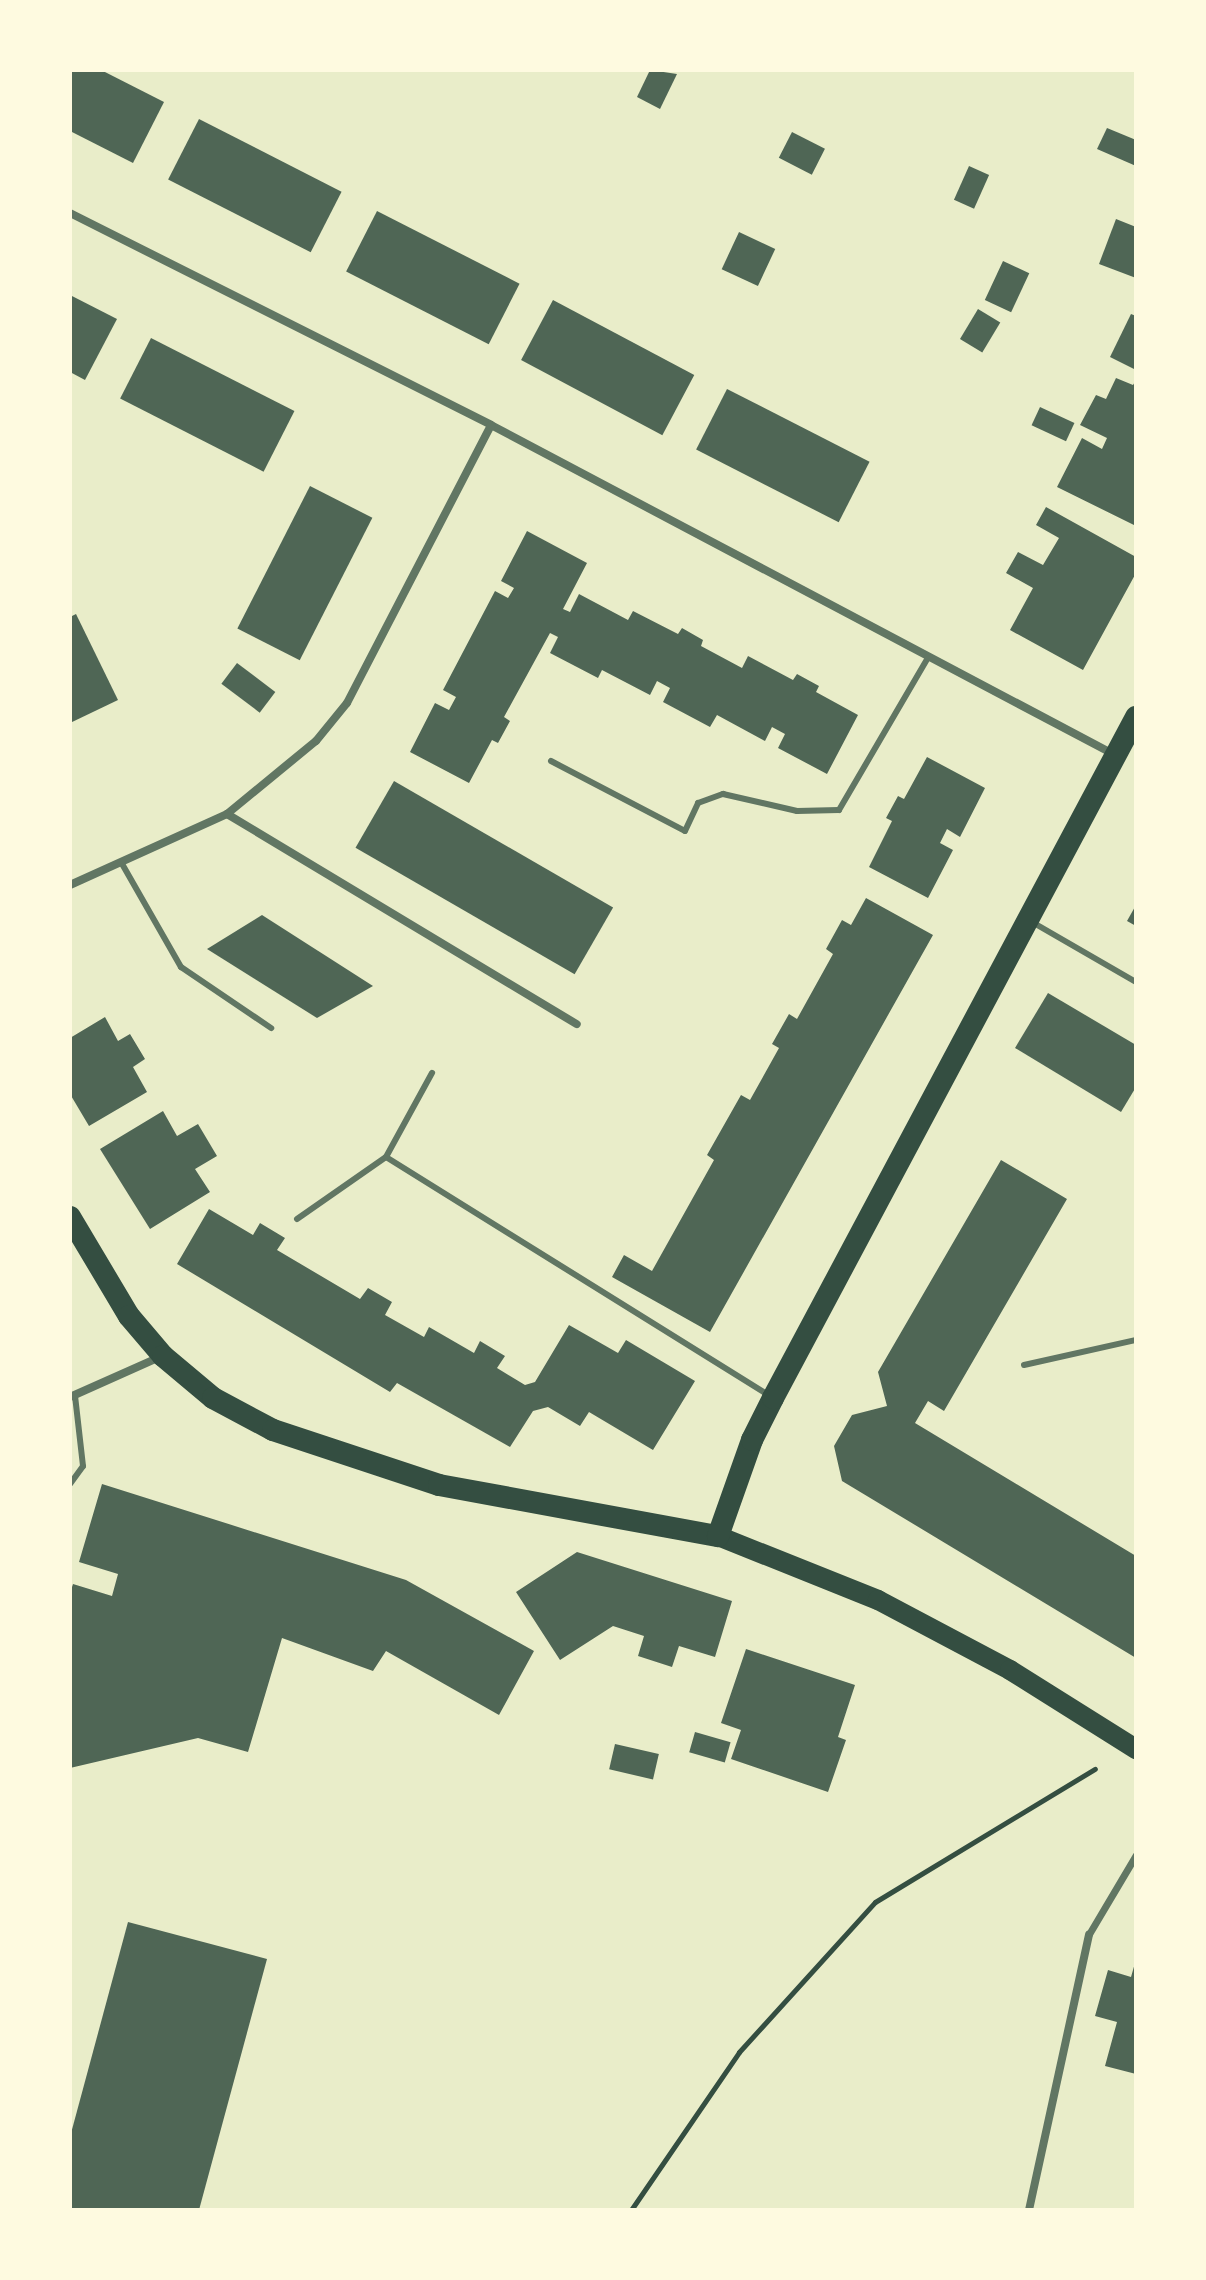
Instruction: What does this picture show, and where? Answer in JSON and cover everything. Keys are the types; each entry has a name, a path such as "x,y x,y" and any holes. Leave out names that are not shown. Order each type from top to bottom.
{"highway":[{"path":"70,1217 129,1316 163,1356 213,1398 273,1430 439,1485 718,1536 752,1440 773,1398 1025,918 1136,717"}],"main road":[{"path":"718,1536 878,1600 1010,1670 1136,1749"}],"street":[{"path":"70,213 491,425 1115,755"},
{"path":"70,885 227,814 283,773 347,703 491,425"},
{"path":"227,814 577,1024"},
{"path":"72,1396 163,1356"},
{"path":"1029,2210 1089,1934 1136,1855"}],"lane":[{"path":"551,761 685,831 698,803 723,794 797,811 839,810 929,656"},
{"path":"121,862 181,967 271,1028"},
{"path":"1025,918 1136,982"},
{"path":"297,1219 386,1157 432,1073"},
{"path":"386,1157 773,1398"},
{"path":"1024,1365 1136,1340"},
{"path":"70,1484 83,1466 72,1396"}],"path":[{"path":"631,2210 739,2052 875,1902 1099,1767"}],"building":[{"path":"70,70 101,70 164,102 133,163 70,131"},
{"path":"650,70 677,74 660,109 637,97"},
{"path":"199,119 342,192 311,252 168,180"},
{"path":"1107,128 1136,140 1136,166 1097,149"},
{"path":"792,132 825,149 812,175 779,158"},
{"path":"969,166 989,175 974,209 954,200"},
{"path":"377,211 520,284 489,344 346,272"},
{"path":"1116,219 1136,227 1136,278 1099,264"},
{"path":"739,232 775,249 758,286 722,269"},
{"path":"1003,261 1029,273 1011,312 985,300"},
{"path":"70,295 117,319 85,380 70,372"},
{"path":"553,300 694,375 662,435 521,360"},
{"path":"978,309 1000,322 982,352 960,339"},
{"path":"1131,314 1136,316 1136,370 1110,357"},
{"path":"151,338 294,411 264,472 120,399"},
{"path":"1116,378 1133,385 1136,380 1136,526 1057,487 1082,438 1102,449 1107,438 1080,425 1096,395 1106,399"},
{"path":"727,389 870,462 839,522 696,450"},
{"path":"1040,407 1074,423 1066,441 1032,425"},
{"path":"310,486 372,518 300,660 237,629"},
{"path":"1046,507 1136,557 1136,573 1083,670 1010,630 1033,588 1006,573 1018,552 1043,565 1059,538 1036,525"},
{"path":"527,531 587,563 563,609 570,612 579,594 628,620 633,611 678,634 682,628 703,640 701,646 742,668 748,656 793,680 797,674 819,686 816,692 858,715 827,774 778,748 785,734 772,727 765,741 717,715 710,727 663,702 670,688 657,681 650,695 602,670 598,678 550,653 558,637 550,633 504,717 510,721 498,743 492,740 469,783 410,752 435,703 449,710 456,697 443,690 495,591 508,598 514,588 501,581"},
{"path":"76,614 118,700 70,723 70,617"},
{"path":"237,663 275,692 260,713 221,684"},
{"path":"927,757 985,788 960,837 947,829 940,843 953,850 928,898 869,867 892,821 886,818 898,796 904,799"},
{"path":"394,781 613,907 575,974 356,848"},
{"path":"866,898 933,935 710,1332 612,1277 624,1255 652,1271 714,1160 707,1155 741,1095 750,1100 779,1048 772,1044 789,1014 797,1019 833,954 826,949 842,920 851,925"},
{"path":"1136,905 1136,926 1127,921"},
{"path":"262,915 373,986 317,1018 207,949"},
{"path":"1048,993 1136,1045 1136,1087 1121,1112 1015,1048"},
{"path":"105,1017 118,1041 130,1034 145,1059 133,1067 147,1092 89,1126 70,1094 70,1038"},
{"path":"163,1111 177,1136 198,1124 217,1156 195,1169 210,1192 150,1229 100,1149"},
{"path":"1001,1160 1067,1199 944,1411 928,1401 915,1423 1136,1556 1136,1658 842,1481 834,1446 852,1415 887,1406 878,1372"},
{"path":"209,1209 253,1235 260,1223 285,1238 277,1250 360,1299 368,1288 392,1302 385,1315 424,1337 429,1327 474,1353 480,1341 505,1356 497,1368 525,1385 535,1382 569,1325 618,1353 626,1340 695,1381 653,1450 589,1412 580,1426 548,1407 533,1411 510,1447 397,1383 390,1392 177,1264"},
{"path":"102,1484 406,1580 534,1651 499,1715 386,1651 373,1671 282,1638 248,1752 198,1738 70,1768 70,1593 73,1584 112,1596 118,1574 79,1562"},
{"path":"577,1552 732,1601 715,1657 679,1646 672,1667 638,1656 644,1636 613,1626 560,1660 516,1592"},
{"path":"746,1649 855,1685 838,1737 846,1740 828,1792 731,1759 741,1730 721,1723"},
{"path":"695,1732 731,1742 725,1762 689,1752"},
{"path":"615,1744 659,1754 653,1779 609,1769"},
{"path":"128,1922 267,1959 199,2210 70,2210 70,2137"},
{"path":"1135,1963 1136,2074 1105,2066 1117,2022 1095,2016 1108,1970 1131,1977"}]}
